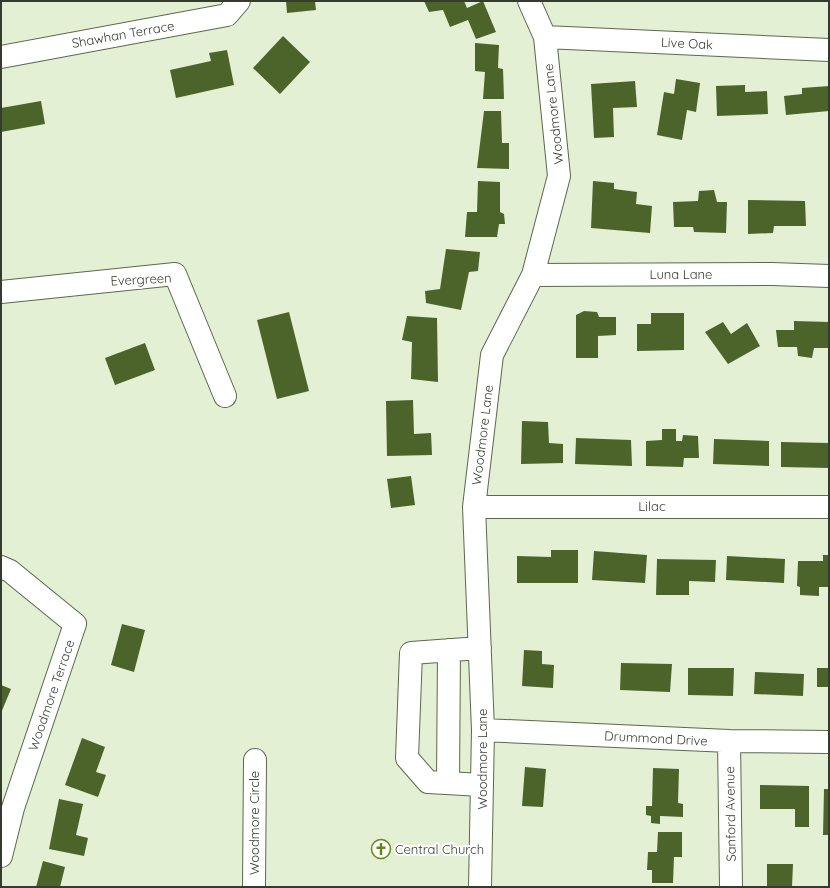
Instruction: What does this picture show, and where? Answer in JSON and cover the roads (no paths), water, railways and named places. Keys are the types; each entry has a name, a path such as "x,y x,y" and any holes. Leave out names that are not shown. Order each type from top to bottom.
{"street":[{"name":"Shawhan Terrace","path":"1,57 227,15 239,1"},
{"name":"Woodmore Lane","path":"480,887 483,730 474,507 492,355 533,275 559,176 545,37 529,1"},
{"name":"Live Oak","path":"545,37 829,50"},
{"name":"Evergreen","path":"1,292 175,274 225,396"},
{"name":"Luna Lane","path":"533,275 772,274 829,276"},
{"name":"Lilac","path":"474,507 829,507"},
{"name":"Woodmore Terrace","path":"1,567 10,571 75,624 13,808 1,856"},
{"path":"480,648 411,653 407,758 428,782 482,785"},
{"path":"448,783 450,650"},
{"name":"Drummond Drive","path":"483,730 728,741 829,742"},
{"name":"Sanford Avenue","path":"728,741 731,887"},
{"name":"Woodmore Circle","path":"254,760 254,887"}],"place":[{"name":"Central Church","path":"381,849"}]}
